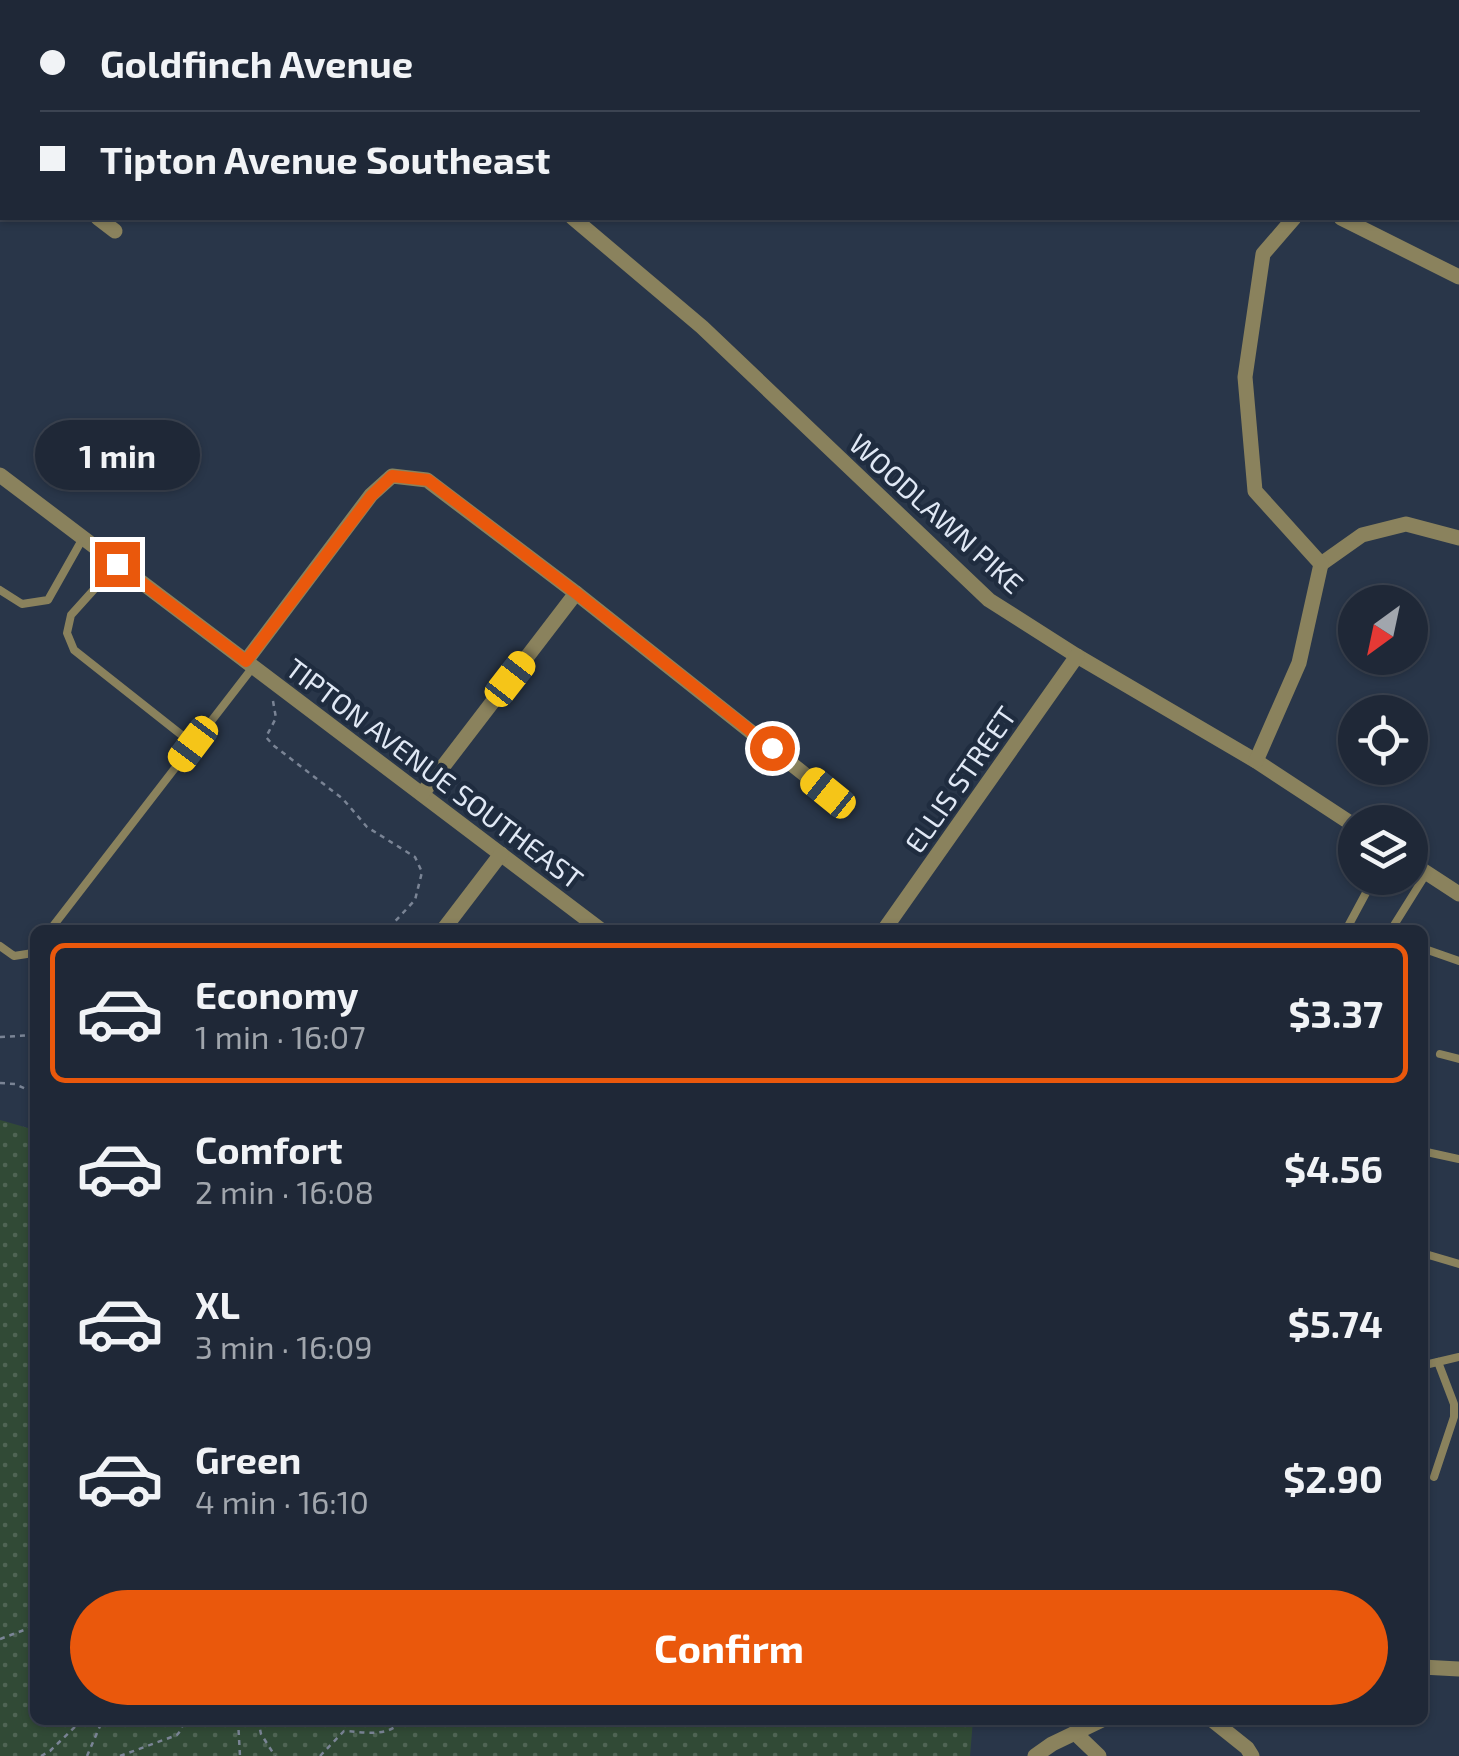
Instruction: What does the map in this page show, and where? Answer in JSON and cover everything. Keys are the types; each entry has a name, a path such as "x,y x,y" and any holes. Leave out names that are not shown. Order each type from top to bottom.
{"street":[{"path":"101,220 115,231"},
{"name":"WOODLAWN PIKE","path":"575,220 702,328 989,600 1338,815"},
{"path":"1292,220 1263,254 1245,378 1254,490 1322,564"},
{"path":"1345,220 1459,277"},
{"name":"TIPTON AVENUE SOUTHEAST","path":"0,475 594,925"},
{"path":"249,664 371,496 392,476 428,480 828,793"},
{"path":"1256,762 1299,662 1322,564 1362,535 1406,524 1459,538"},
{"path":"422,794 576,593"},
{"name":"ELLIS STREET","path":"888,925 1077,656"},
{"path":"447,925 501,854"},
{"path":"1428,874 1459,894"},
{"path":"1428,1667 1459,1669"},
{"path":"1035,1756 1091,1725"},
{"path":"1218,1725 1252,1756"},
{"path":"1075,1732 1099,1756"}],"lane":[{"path":"0,590 22,604 48,600 83,538"},
{"path":"117,564 71,615 67,633 74,650 193,744"},
{"path":"54,925 193,744 249,664"},
{"path":"1349,925 1365,895"},
{"path":"1394,925 1412,895"},
{"path":"0,946 14,956 30,953"},
{"path":"1428,950 1459,961"},
{"path":"1440,1054 1459,1059"},
{"path":"1428,1152 1459,1160"},
{"path":"1428,1255 1459,1264"},
{"path":"1428,1363 1459,1358"},
{"path":"1434,1477 1454,1417 1454,1404 1438,1362"}],"path":[{"path":"280,687 273,698 276,718 266,737 272,745 343,799 366,827 415,857 422,872 415,900 392,925"},
{"path":"0,1037 30,1035"},
{"path":"0,1083 30,1091"},
{"path":"0,1639 30,1628"},
{"path":"41,1756 77,1725"},
{"path":"87,1756 101,1725"},
{"path":"120,1756 180,1734 183,1725"},
{"path":"238,1725 240,1756"},
{"path":"259,1725 275,1756"},
{"path":"320,1756 344,1731 393,1730 398,1725"}],"green space":[{"path":"0,1120 30,1129 30,1725 973,1725 970,1756 0,1756"}],"route":[{"path":"117,564 246,661 371,496 392,476 428,480 772,748"}]}
